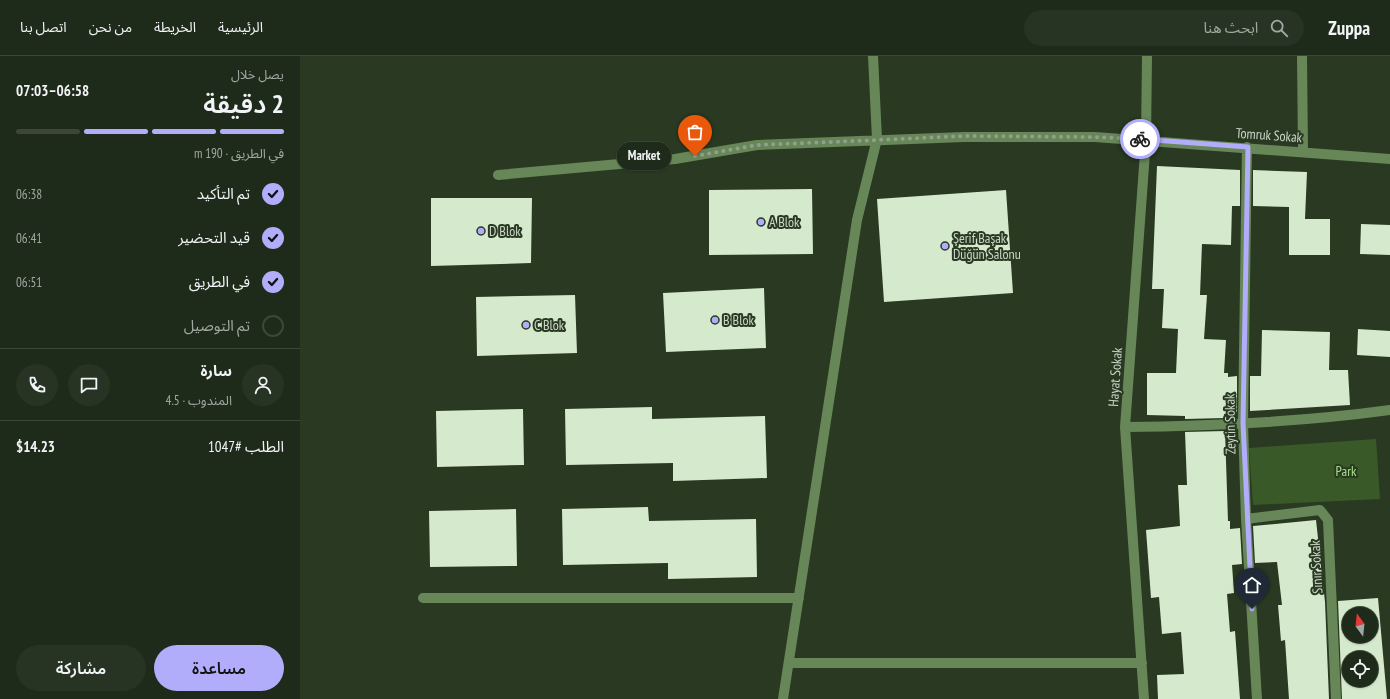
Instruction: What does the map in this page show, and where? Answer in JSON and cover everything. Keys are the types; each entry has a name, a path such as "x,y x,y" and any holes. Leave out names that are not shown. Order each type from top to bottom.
{"street":[{"path":"783,699 857,220 877,140 873,56"},
{"name":"Hayat Sokak","path":"1144,699 1126,427 1146,139 1147,56"},
{"path":"1302,56 1304,152"},
{"name":"Tomruk Sokak","path":"498,175 675,159 757,145 964,136 1146,139 1390,159"},
{"name":"Zeytin Sokak","path":"1248,147 1243,423 1246,519 1257,699"},
{"path":"1126,427 1243,423 1347,416 1390,410"},
{"name":"Sınır Sokak","path":"1246,519 1320,510 1328,520 1336,699"},
{"path":"423,598 799,598"},
{"path":"789,663 1142,663"}],"green space":[{"name":"Park","path":"1376,439 1380,499 1253,505 1249,448"}],"building":[{"path":"1157,166 1240,170 1240,206 1232,206 1231,245 1202,244 1200,295 1207,295 1204,339 1226,340 1224,373 1228,373 1228,377 1237,376 1237,412 1224,414 1225,418 1185,419 1185,416 1147,415 1147,373 1176,373 1178,329 1162,328 1164,289 1152,289"},
{"path":"1253,170 1307,172 1305,219 1330,219 1330,255 1289,255 1289,207 1253,206"},
{"name":"A Blok","path":"812,189 813,254 709,255 709,190"},
{"name":"Şerif Başak Düğün Salonu","path":"1006,190 1013,293 884,302 877,199"},
{"name":"D Blok","path":"431,198 532,198 531,263 431,266"},
{"path":"1361,224 1390,225 1390,255 1360,254"},
{"name":"B Blok","path":"764,288 766,348 666,352 663,293"},
{"name":"C Blok","path":"575,295 577,353 477,356 476,297"},
{"path":"1358,329 1390,331 1390,357 1357,355"},
{"path":"1262,330 1330,332 1329,370 1348,370 1350,405 1250,411 1250,376 1261,376"},
{"path":"652,407 652,419 765,416 767,478 673,481 673,463 566,465 565,409"},
{"path":"523,409 524,465 437,467 436,411"},
{"path":"1225,431 1228,521 1230,521 1230,529 1240,528 1242,564 1232,565 1234,593 1227,594 1230,632 1235,631 1240,699 1158,699 1157,675 1184,674 1181,632 1162,634 1159,597 1151,598 1146,530 1180,526 1178,485 1187,485 1185,432"},
{"path":"648,507 649,521 756,519 757,577 668,579 668,563 563,565 562,509"},
{"path":"516,509 517,566 430,567 429,511"},
{"path":"1316,520 1325,602 1329,699 1289,699 1285,640 1281,641 1278,605 1282,605 1277,562 1255,563 1253,526"},
{"path":"1378,598 1387,699 1342,699 1338,601"}],"way so far":[{"path":"695,156 757,145 964,136 1094,137 1140,139"}],"place":[{"name":"Market","path":"695,156"},
{"name":"A Blok","path":"761,222"},
{"name":"D Blok","path":"481,231"},
{"name":"Şerif Başak Düğün Salonu","path":"945,246"},
{"name":"B Blok","path":"715,320"},
{"name":"C Blok","path":"526,325"}],"route":[{"path":"1140,139 1248,147 1243,423 1246,519 1252,609"}]}
